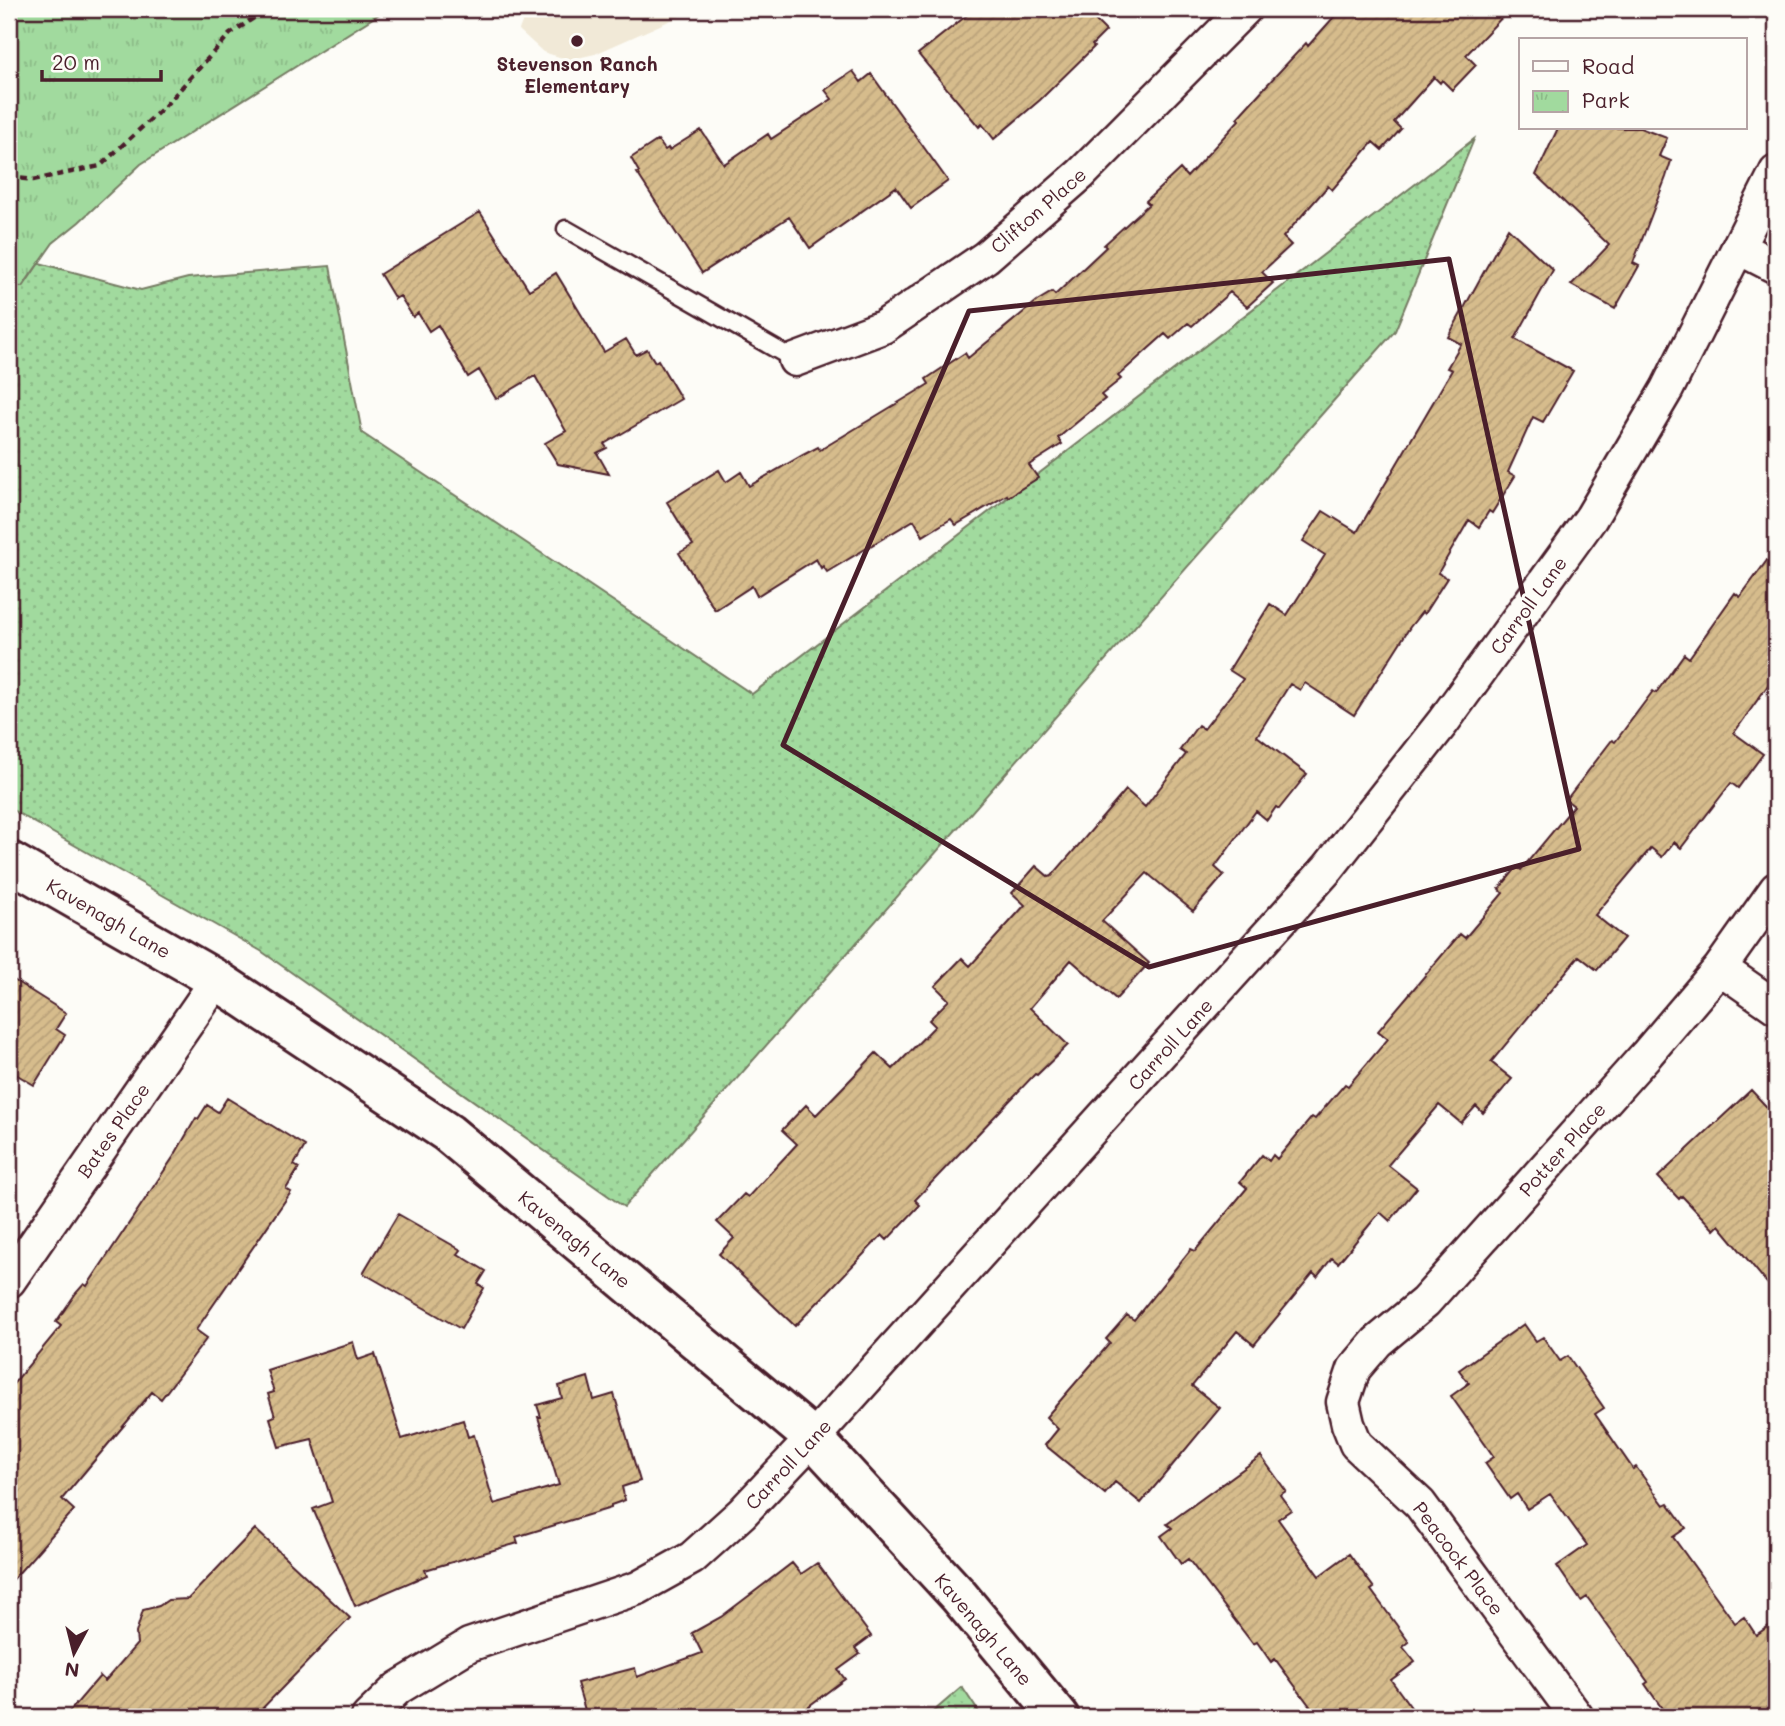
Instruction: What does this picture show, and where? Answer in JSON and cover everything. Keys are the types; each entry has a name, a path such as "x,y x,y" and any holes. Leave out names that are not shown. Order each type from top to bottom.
{"main road":[{"name":"Kavenagh Lane","path":"9,861 217,980 448,1133 813,1438 958,1595 1052,1716"}],"street":[{"name":"Clifton Place","path":"795,360 883,327 986,257 1080,174 1245,9"},
{"name":"Carroll Lane","path":"368,1717 398,1688 469,1645 638,1588 692,1558 742,1513 813,1438 1328,868 1443,722 1591,518 1667,389 1776,172"},
{"path":"1739,248 1776,267"},
{"name":"Potter Place","path":"1343,1402 1354,1369 1377,1342 1425,1302 1637,1066 1720,968 1776,890"},
{"path":"1720,968 1776,1007"},
{"name":"Bates Place","path":"9,1281 217,980"},
{"name":"Peacock Place","path":"1343,1402 1356,1444 1420,1504 1577,1717"}],"lane":[{"path":"566,229 795,360"}],"path":[{"path":"9,177 33,180 100,166 163,108 230,34 267,9"}],"highlighted area":[{"path":"1449,259 1579,849 1149,967 783,745 969,311"}],"shaded area":[{"name":"Stevenson Ranch Elementary","path":"527,9 696,9 595,54 569,60 543,52 519,30"}],"green space":[{"path":"9,9 387,9 141,164 53,243 22,287 9,286"},
{"path":"1474,139 1395,331 624,1207 261,951 9,808 9,286 23,287 39,263 141,290 188,278 330,266 362,433 752,694"},
{"path":"962,1687 982,1717 927,1717"}],"building":[{"path":"975,9 1084,9 1106,31 1092,45 1094,47 1040,100 994,139 982,124 979,127 918,54"},
{"path":"1341,9 1510,9 1466,55 1476,65 1452,90 1442,80 1440,83 1434,77 1394,122 1401,129 1382,150 1373,142 1332,190 1328,186 1283,237 1291,245 1262,272 1273,283 1247,307 1230,292 1192,326 1188,323 1170,339 1165,334 1118,376 1121,379 1101,395 1105,399 1058,438 1062,444 1029,465 1038,478 956,525 951,519 923,536 914,520 827,572 816,559 757,596 752,586 715,610 679,553 693,545 667,502 719,470 726,482 741,472 749,486 818,447 820,450 929,384 926,379 965,353 968,358 1037,301 1052,292 1055,295 1149,204 1146,201 1180,169 1187,177 1266,86 1306,43 1308,46"},
{"path":"853,71 861,82 871,74 948,181 911,208 896,187 810,248 789,217 702,273 637,173 639,172 631,158 658,140 665,150 669,150 701,130 724,164 768,134 771,139 832,99 825,90"},
{"path":"1557,130 1645,130 1667,138 1659,156 1671,161 1633,263 1639,266 1615,309 1571,285 1609,245 1536,175"},
{"path":"480,212 529,290 556,273 604,352 626,339 636,355 647,349 655,362 658,360 681,399 604,444 607,448 597,453 609,474 558,464 545,443 566,431 535,376 496,399 479,370 468,377 438,325 429,331 418,313 413,317 400,296 395,299 380,274"},
{"path":"1508,228 1553,270 1515,339 1573,371 1543,422 1533,417 1508,472 1515,476 1492,513 1489,511 1479,527 1469,520 1438,573 1447,578 1424,614 1422,612 1410,627 1354,715 1305,683 1300,690 1290,684 1257,736 1307,774 1267,820 1256,811 1215,867 1224,875 1193,911 1147,873 1102,921 1149,963 1116,999 1071,960 1030,1008 1068,1045 1035,1074 915,1200 920,1205 887,1240 882,1235 795,1326 719,1254 734,1238 717,1222 744,1194 748,1197 797,1144 782,1130 806,1105 816,1115 876,1053 893,1069 935,1026 929,1020 949,1000 935,986 962,958 970,966 1025,905 1012,893 1036,866 1049,877 1052,876 1126,790 1145,807 1186,754 1180,750 1198,725 1204,729 1243,679 1229,670 1270,604 1287,615 1325,555 1303,541 1323,511 1357,532 1452,370 1447,368 1461,344 1448,337"},
{"path":"1776,548 1776,674 1734,733 1763,754 1738,788 1731,783 1681,848 1674,842 1662,857 1651,848 1595,915 1624,938 1597,970 1579,956 1491,1062 1512,1079 1483,1113 1476,1106 1461,1123 1439,1105 1388,1165 1417,1188 1390,1221 1380,1212 1338,1263 1332,1258 1317,1277 1313,1273 1254,1345 1237,1331 1192,1386 1220,1408 1141,1503 1115,1482 1105,1494 1045,1445 1058,1429 1046,1417 1110,1343 1106,1339 1127,1315 1134,1320 1191,1249 1195,1251 1247,1188 1240,1182 1262,1155 1269,1161 1273,1155 1277,1159 1312,1117 1315,1119 1345,1084 1348,1086 1388,1039 1378,1031 1460,934 1465,938 1503,893 1499,889 1517,867 1521,870 1574,806 1566,800 1612,740 1615,742 1684,654 1689,658 1735,593 1740,597"},
{"path":"9,977 66,1013 56,1029 65,1035 34,1085 9,1070"},
{"path":"1751,1090 1776,1117 1776,1294 1719,1225 1714,1230 1682,1196 1679,1199 1658,1177"},
{"path":"227,1098 305,1146 294,1165 299,1168 286,1189 291,1192 196,1330 207,1338 161,1399 152,1392 62,1499 74,1510 9,1584 9,1389 61,1326 56,1322 76,1293 84,1284 87,1286 174,1156 196,1118 198,1119 207,1105 218,1112"},
{"path":"398,1214 461,1250 458,1254 486,1271 478,1284 484,1288 461,1329 363,1273"},
{"path":"1524,1324 1536,1341 1543,1337 1560,1361 1568,1356 1604,1408 1595,1414 1633,1469 1636,1467 1664,1505 1668,1503 1686,1528 1673,1537 1735,1623 1744,1617 1756,1635 1776,1621 1776,1717 1668,1717 1645,1684 1648,1682 1587,1597 1581,1601 1557,1566 1587,1545 1550,1494 1527,1509 1517,1494 1510,1499 1485,1463 1494,1457 1451,1396 1469,1383 1459,1370"},
{"path":"353,1342 358,1360 375,1354 402,1439 463,1420 468,1437 474,1435 494,1504 559,1485 538,1417 541,1417 537,1405 562,1398 559,1386 588,1377 594,1400 614,1394 640,1481 622,1487 625,1500 611,1505 611,1508 516,1537 518,1543 425,1570 427,1575 355,1606 313,1509 332,1502 312,1439 279,1447 270,1418 275,1416 268,1394 274,1392 267,1370"},
{"path":"1261,1456 1286,1491 1280,1495 1291,1510 1278,1519 1319,1576 1349,1554 1374,1588 1371,1590 1409,1642 1403,1647 1415,1662 1391,1680 1418,1717 1318,1717 1275,1659 1271,1662 1257,1642 1253,1644 1188,1559 1181,1564 1161,1536 1172,1528 1167,1524"},
{"path":"255,1529 350,1618 254,1717 65,1717 100,1676 105,1681 137,1644 136,1633 143,1610 159,1606 168,1600 188,1599"},
{"path":"792,1563 801,1574 817,1563 871,1636 855,1648 860,1654 838,1670 845,1679 794,1717 587,1717 577,1683 635,1668 637,1677 702,1653 692,1633 721,1617"}],"place":[{"name":"Stevenson Ranch Elementary","path":"577,41"}]}
